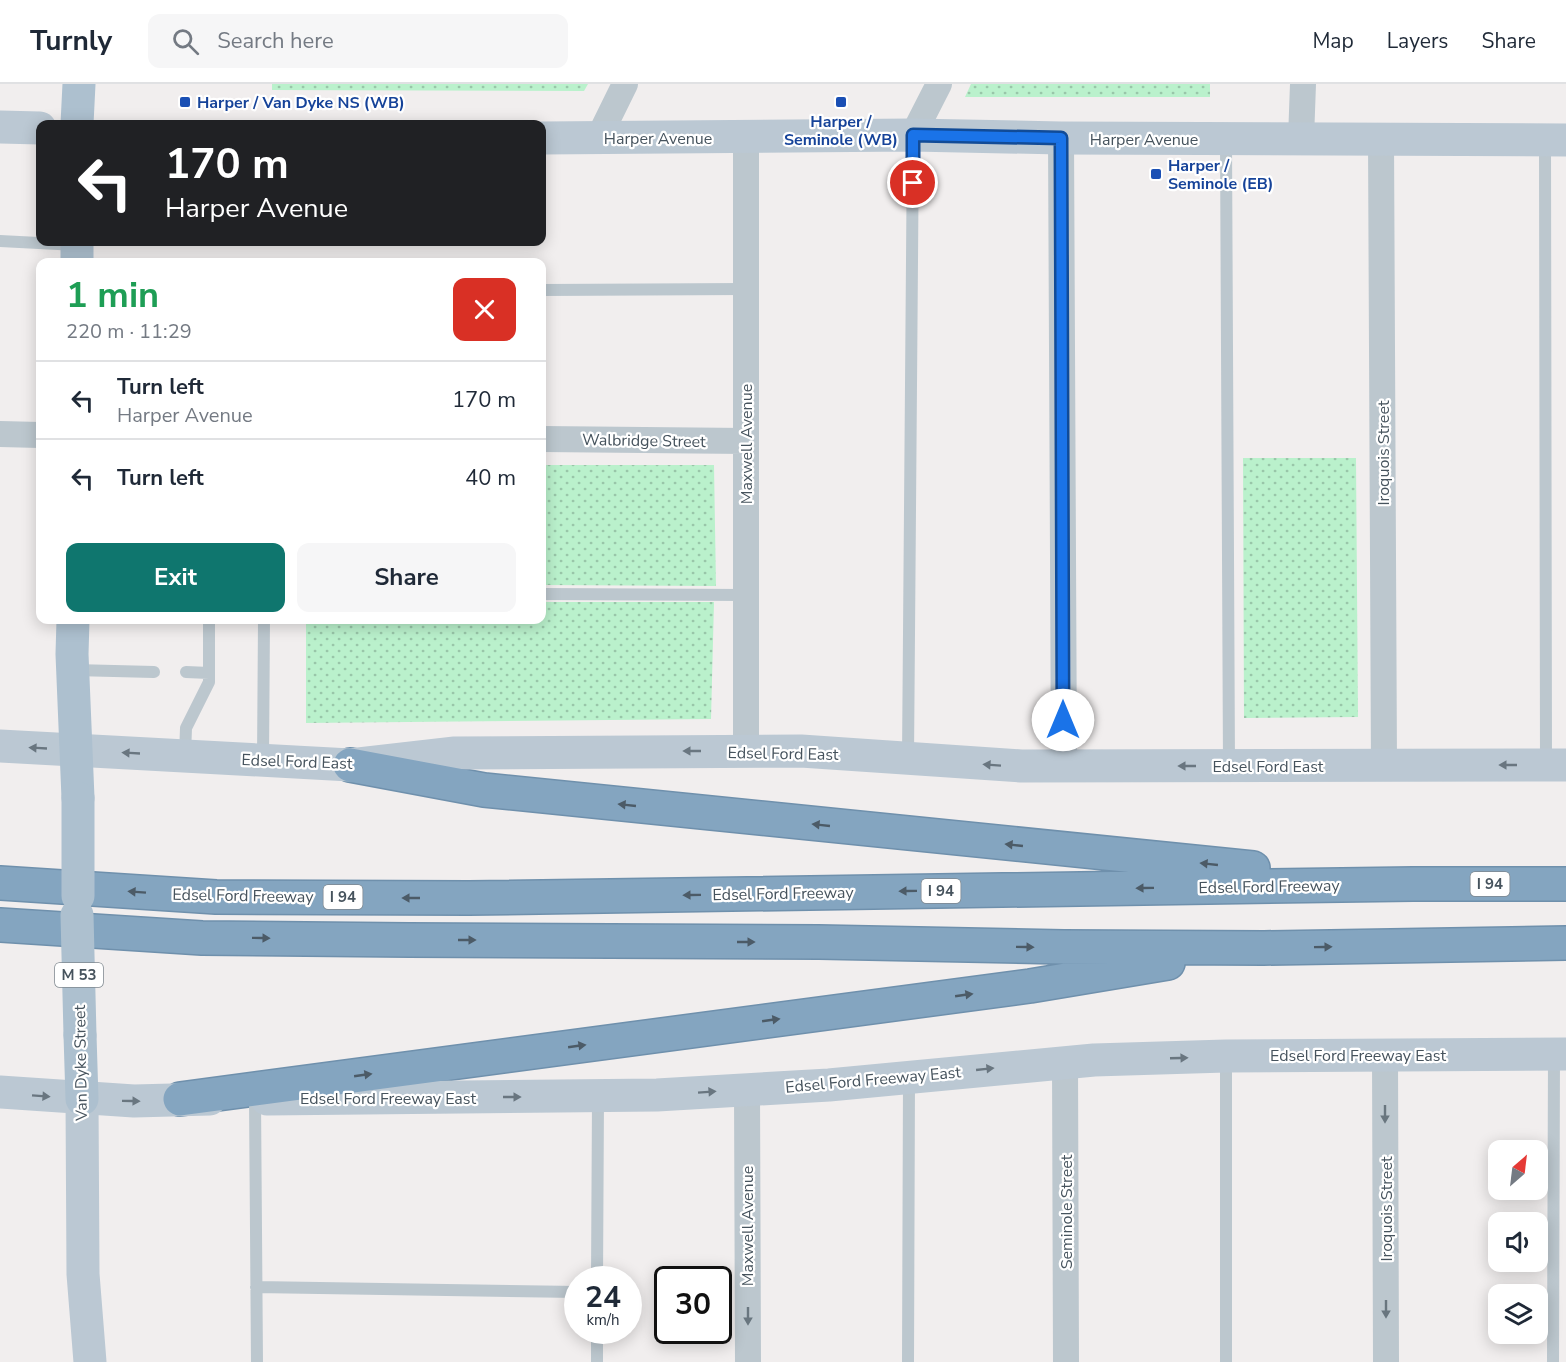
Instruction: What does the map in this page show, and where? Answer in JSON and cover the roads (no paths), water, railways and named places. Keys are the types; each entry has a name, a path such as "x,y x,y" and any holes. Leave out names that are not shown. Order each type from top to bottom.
{"highway":[{"path":"350,765 484,790 1413,884"},
{"name":"Edsel Ford Freeway","path":"0,883 216,897 446,898 1413,884 1566,884"},
{"path":"0,925 202,938 1264,948 1566,943"},
{"path":"180,1099 1030,986 1264,948"}],"main road":[{"path":"78,120 79,84"},
{"name":"Van Dyke Street","path":"73,624 82,1099"}],"street":[{"path":"598,139 625,84"},
{"path":"913,135 939,84"},
{"path":"1301,139 1303,84"},
{"path":"0,127 36,128"},
{"name":"Harper Avenue","path":"546,138 913,135 1061,138 1555,140"},
{"name":"Maxwell Avenue","path":"746,751 747,138"},
{"path":"1061,138 1064,766"},
{"name":"Iroquois Street","path":"1381,139 1384,766"},
{"path":"0,434 36,435"},
{"name":"Walbridge Street","path":"546,440 746,441"},
{"name":"Edsel Ford East","path":"0,746 350,765 455,753 801,751 1020,766 1556,765"},
{"name":"Edsel Ford Freeway East","path":"0,1092 134,1101 657,1095 909,1077 1065,1061 1226,1056 1560,1054"},
{"name":"Iroquois Street","path":"1385,1055 1386,1362"},
{"name":"Seminole Street","path":"1065,1061 1066,1362"},
{"name":"Maxwell Avenue","path":"747,1090 748,1362"},
{"name":"Van Dyke Street","path":"82,1099 83,1274 90,1362"}],"lane":[{"path":"908,759 913,135"},
{"path":"1226,139 1229,766"},
{"path":"1555,140 1556,765"},
{"path":"0,241 36,245"},
{"path":"43,246 77,250"},
{"path":"546,290 746,289"},
{"path":"546,594 746,595"},
{"path":"184,756 186,728 209,682 209,624"},
{"path":"263,760 264,624"},
{"path":"73,670 154,672"},
{"path":"186,672 209,673"},
{"path":"1553,1362 1560,1054"},
{"path":"1226,1056 1226,1362"},
{"path":"909,1077 909,1362"},
{"path":"597,1096 597,1266"},
{"path":"255,1099 257,1362"},
{"path":"256,1287 564,1292"},
{"path":"597,1344 597,1362"}],"place":[{"name":"Harper / Van Dyke NS (WB)","path":"185,102"},
{"name":"Harper / Seminole (WB)","path":"841,102"},
{"name":"Harper / Seminole (EB)","path":"1156,174"}]}
